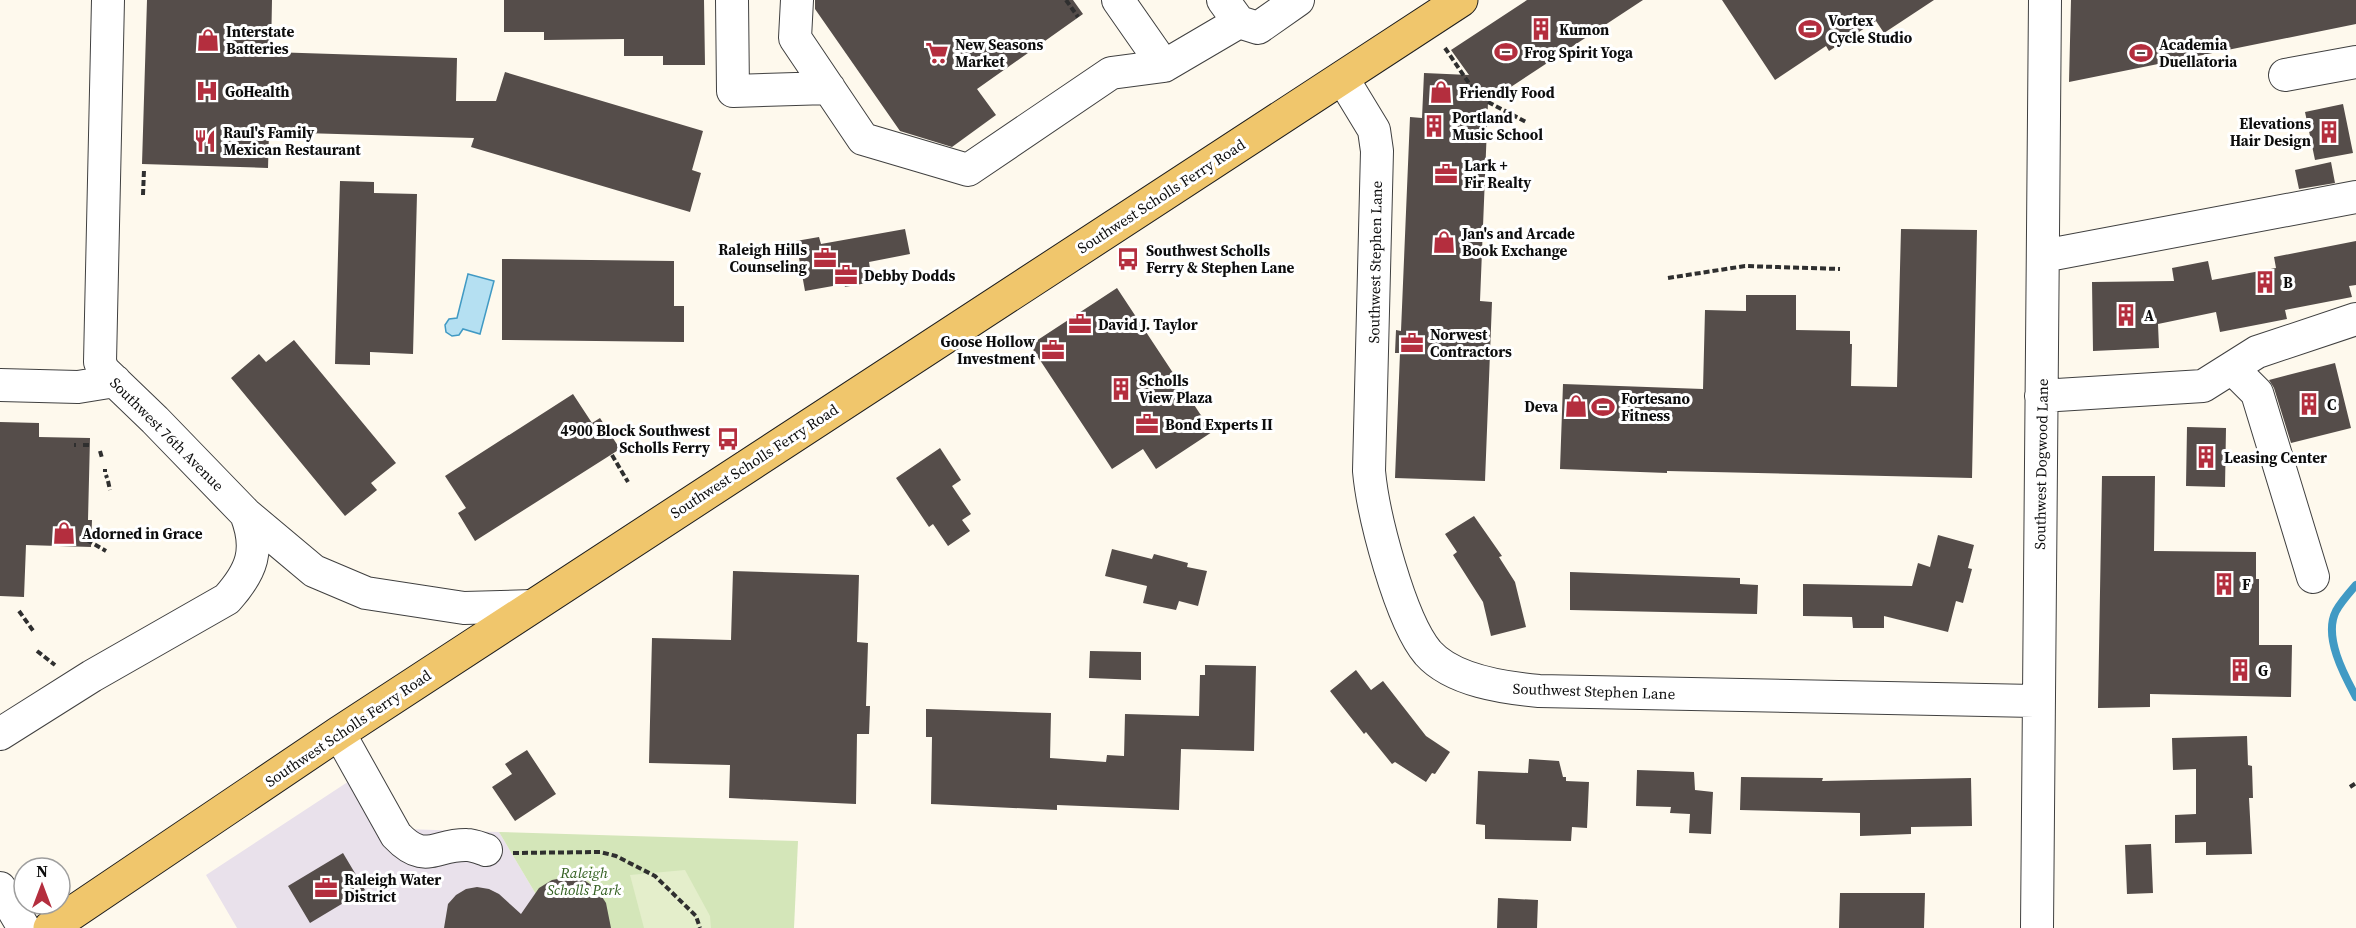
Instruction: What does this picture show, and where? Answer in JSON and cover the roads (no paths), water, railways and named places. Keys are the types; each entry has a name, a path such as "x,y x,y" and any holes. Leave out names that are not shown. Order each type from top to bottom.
{"main road":[{"name":"Southwest Scholls Ferry Road","path":"50,928 339,733 1461,0"}],"street":[{"name":"Southwest 76th Avenue","path":"108,0 100,362 104,370 246,514 314,571 366,593 464,608 533,606"},
{"path":"732,0 733,91 830,88"},
{"path":"797,0 795,38 863,139 968,170 1111,73 1164,66 1231,11 1258,28 1298,0"},
{"path":"1118,0 1164,66"},
{"name":"Southwest Dogwood Lane","path":"2037,928 2045,0"},
{"path":"2285,75 2356,62"},
{"name":"Southwest Stephen Lane","path":"1343,79 1374,130 1377,151 1371,494 1388,558 1404,605 1414,630 1429,654 1448,668 1471,678 1503,687 1539,691 2039,701"},
{"path":"2043,256 2356,197"},
{"path":"2041,396 2203,386 2257,352 2356,319"},
{"path":"2232,368 2257,393 2313,577"},
{"path":"0,385 78,387 115,381"},
{"path":"0,734 92,675 227,598 241,582 250,565 254,546 252,529 246,514"},
{"path":"339,733 396,835 403,842 418,851 465,845 486,849"},
{"path":"0,888 24,928"}],"water":[{"path":"468,274 494,281 480,334 463,329 459,335 452,336 446,332 445,325 449,319 457,318"}],"waterway":[{"path":"2356,585 2336,611 2332,632 2337,655 2356,697"}],"place":[{"name":"Kumon","path":"1541,29"},
{"name":"Vortex Cycle Studio","path":"1810,29"},
{"name":"Interstate Batteries","path":"208,40"},
{"name":"Frog Spirit Yoga","path":"1506,52"},
{"name":"New Seasons Market","path":"937,53"},
{"name":"Academia Duellatoria","path":"2141,53"},
{"name":"GoHealth","path":"207,91"},
{"name":"Friendly Food","path":"1441,92"},
{"name":"Portland Music School","path":"1434,126"},
{"name":"Elevations Hair Design","path":"2329,132"},
{"name":"Raul's Family Mexican Restaurant","path":"205,141"},
{"name":"Lark + Fir Realty","path":"1446,174"},
{"name":"Jan's and Arcade Book Exchange","path":"1444,242"},
{"name":"Raleigh Hills Counseling","path":"825,258"},
{"name":"Southwest Scholls Ferry & Stephen Lane","path":"1128,259"},
{"name":"Debby Dodds","path":"846,275"},
{"name":"B","path":"2265,282"},
{"name":"A","path":"2126,315"},
{"name":"David J. Taylor","path":"1080,324"},
{"name":"Norwest Contractors","path":"1412,343"},
{"name":"Goose Hollow Investment","path":"1053,350"},
{"name":"Scholls View Plaza","path":"1121,389"},
{"name":"C","path":"2309,404"},
{"name":"Deva","path":"1576,406"},
{"name":"Fortesano Fitness","path":"1603,407"},
{"name":"Bond Experts II","path":"1147,424"},
{"name":"4900 Block Southwest Scholls Ferry","path":"728,439"},
{"name":"Leasing Center","path":"2206,457"},
{"name":"Adorned in Grace","path":"64,533"},
{"name":"F","path":"2224,584"},
{"name":"G","path":"2240,670"},
{"name":"Raleigh Water District","path":"326,888"}],"park label":[{"name":"Raleigh Scholls Park","path":"584,880"}]}
